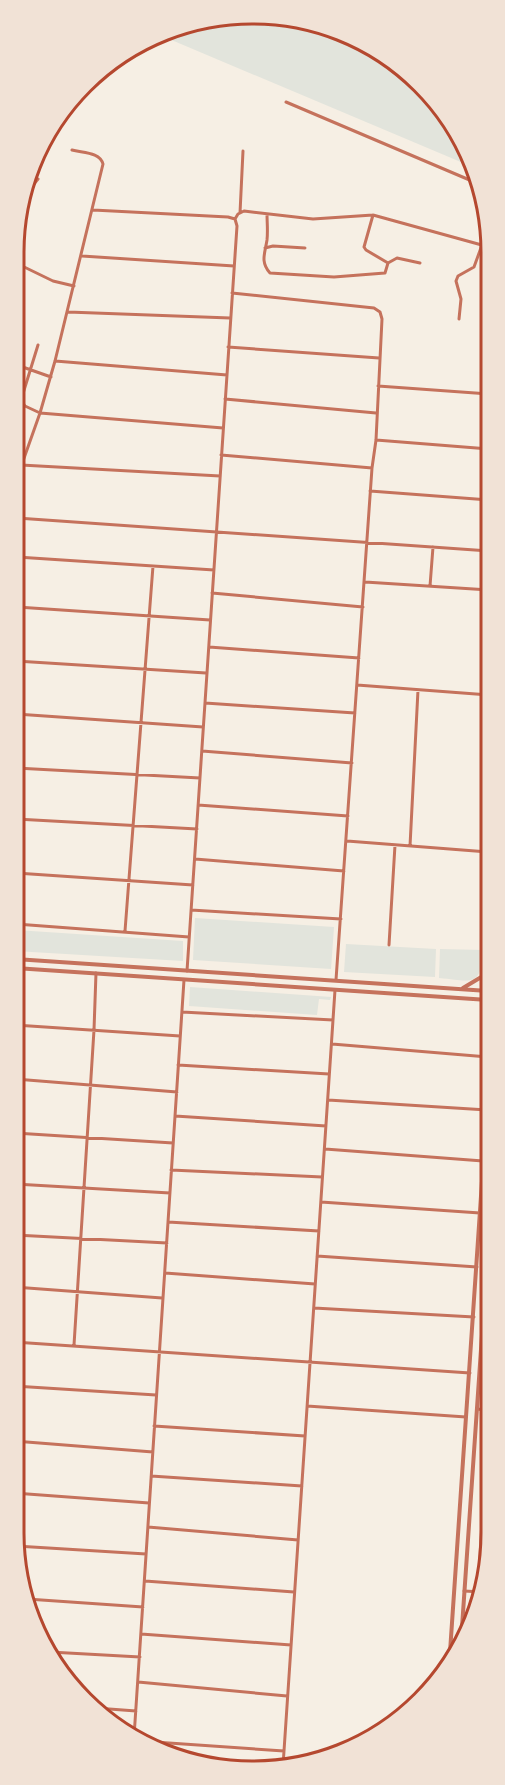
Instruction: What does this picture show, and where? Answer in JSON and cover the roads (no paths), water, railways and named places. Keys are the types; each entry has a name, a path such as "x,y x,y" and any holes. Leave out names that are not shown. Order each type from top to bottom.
{"street":[{"path":"286,102 469,180"},
{"path":"24,457 51,377 103,164 98,156 72,150"},
{"path":"235,219 240,213 243,152"},
{"path":"35,183 38,179"},
{"path":"92,210 235,219"},
{"path":"240,213 317,219 373,215 481,245"},
{"path":"267,214 268,238 263,259 265,268 270,273 334,277 385,273 388,263 397,258 420,264"},
{"path":"373,215 364,247 388,263"},
{"path":"187,971 237,226 235,219"},
{"path":"265,248 273,246 305,248"},
{"path":"459,319 461,299 456,281 458,276 474,267 481,248"},
{"path":"82,256 234,266"},
{"path":"24,267 53,281 75,286"},
{"path":"232,293 374,308 380,312 382,319 376,440 370,490 336,980"},
{"path":"68,312 230,318"},
{"path":"24,390 38,345"},
{"path":"228,347 380,358"},
{"path":"55,362 227,375"},
{"path":"24,368 51,377"},
{"path":"378,386 481,393"},
{"path":"225,399 376,413"},
{"path":"24,405 40,413 223,428"},
{"path":"376,440 481,448"},
{"path":"221,455 372,468"},
{"path":"24,465 220,476"},
{"path":"370,490 481,499"},
{"path":"24,518 481,550"},
{"path":"430,586 433,547"},
{"path":"24,557 214,570"},
{"path":"125,931 153,566"},
{"path":"364,582 481,589"},
{"path":"212,593 363,607"},
{"path":"24,608 210,620"},
{"path":"209,647 359,658"},
{"path":"24,662 207,673"},
{"path":"357,685 481,694"},
{"path":"410,846 418,690"},
{"path":"205,703 355,713"},
{"path":"24,715 203,727"},
{"path":"202,751 352,763"},
{"path":"24,768 200,778"},
{"path":"198,805 348,816"},
{"path":"24,819 196,829"},
{"path":"346,841 481,851"},
{"path":"388,945 395,845"},
{"path":"195,859 345,871"},
{"path":"24,874 193,885"},
{"path":"191,910 341,919"},
{"path":"24,925 189,937"},
{"path":"24,960 481,990"},
{"path":"24,969 481,1000"},
{"path":"74,1346 96,973"},
{"path":"463,988 481,977"},
{"path":"135,1728 184,980"},
{"path":"283,1759 335,990"},
{"path":"182,1012 333,1020"},
{"path":"24,1026 180,1036"},
{"path":"332,1044 481,1056"},
{"path":"178,1065 330,1074"},
{"path":"24,1080 177,1092"},
{"path":"328,1100 481,1110"},
{"path":"175,1116 326,1126"},
{"path":"24,1134 173,1143"},
{"path":"325,1149 481,1161"},
{"path":"171,1170 323,1177"},
{"path":"24,1185 170,1193"},
{"path":"451,1644 481,1196"},
{"path":"321,1202 480,1214"},
{"path":"168,1222 319,1231"},
{"path":"24,1236 166,1243"},
{"path":"317,1256 477,1267"},
{"path":"165,1273 315,1284"},
{"path":"24,1288 163,1298"},
{"path":"314,1308 474,1317"},
{"path":"462,1624 481,1342"},
{"path":"24,1343 470,1373"},
{"path":"24,1387 156,1395"},
{"path":"307,1406 466,1418"},
{"path":"476,1409 481,1409"},
{"path":"154,1426 305,1436"},
{"path":"24,1442 153,1452"},
{"path":"152,1476 302,1486"},
{"path":"24,1494 150,1503"},
{"path":"148,1527 298,1540"},
{"path":"24,1546 146,1554"},
{"path":"145,1581 294,1592"},
{"path":"464,1591 473,1592"},
{"path":"34,1599 143,1606"},
{"path":"141,1634 291,1645"},
{"path":"59,1654 140,1658"},
{"path":"138,1682 287,1696"},
{"path":"107,1709 136,1711"},
{"path":"164,1744 284,1751"}]}
